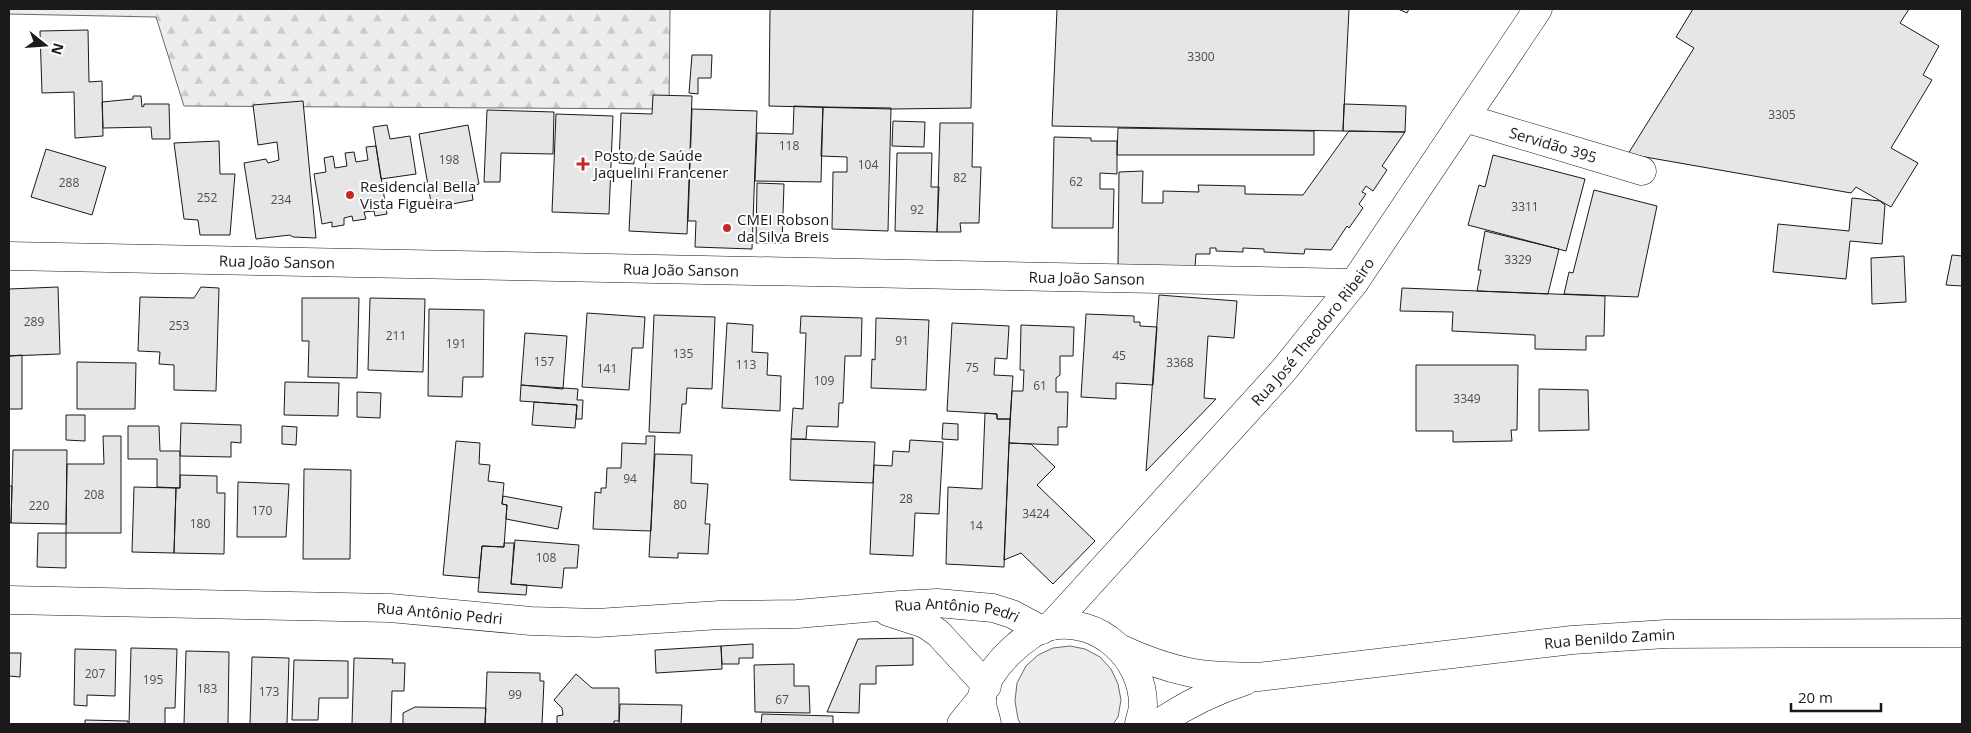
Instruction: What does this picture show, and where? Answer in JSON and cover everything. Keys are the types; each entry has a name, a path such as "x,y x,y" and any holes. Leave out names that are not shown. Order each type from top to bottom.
{"street":[{"name":"Rua José Theodoro Ribeiro","path":"1046,628 1283,371 1354,283 1538,9"},
{"name":"Servidão 395","path":"1465,118 1642,171"},
{"name":"Rua João Sanson","path":"12,253 1354,283"},
{"name":"Rua Antônio Pedri","path":"9,600 390,608 531,621 596,623 720,615 798,614 938,603 992,608 1046,628"},
{"name":"Rua Antônio Pedri","path":"870,608 907,617 925,624 950,645 984,692"},
{"path":"961,724 984,692 994,669 1011,650 1025,638 1046,628 1073,626 1095,631 1107,637 1127,656 1139,679 1143,706 1139,724"},
{"name":"Rua Benildo Zamin","path":"1121,649 1149,662 1187,672 1207,675 1258,677 1572,640 1666,634 1962,634"},
{"name":"Rua Benildo Zamin","path":"1158,724 1177,711 1204,697 1228,686 1258,677"},
{"path":"984,692 988,724"}],"shaded area":[{"path":"1070,646 1085,649 1100,657 1111,669 1118,684 1121,700 1118,717 1113,724 1021,724 1018,719 1015,701 1017,683 1026,666 1038,655 1053,648"}],"green space":[{"path":"9,9 670,9 669,109 184,106 156,17 9,14"}],"building":[{"path":"770,9 973,9 971,108 892,109 769,106"},
{"path":"1057,9 1349,9 1343,131 1052,126"},
{"path":"1398,9 1409,9 1407,13"},
{"path":"1693,9 1909,9 1900,23 1939,46 1923,75 1932,80 1891,148 1918,163 1891,207 1856,187 1851,193 1628,154 1694,48 1676,37"},
{"path":"88,30 89,82 102,81 103,136 75,138 74,92 42,93 40,31"},
{"path":"692,55 712,55 711,78 698,78 698,94 689,93"},
{"path":"653,95 692,96 687,234 629,231 632,173 645,173 646,159 634,158 634,164 619,163 621,113 652,114"},
{"path":"133,96 141,96 142,107 144,104 169,104 170,139 152,139 151,127 103,128 102,102 133,99"},
{"path":"303,101 316,238 293,237 290,235 256,239 244,163 266,159 268,163 279,160 277,142 258,145 253,105"},
{"path":"1344,104 1406,106 1405,132 1343,131"},
{"path":"794,106 823,107 821,182 755,181 757,133 793,134"},
{"path":"823,107 891,108 888,231 832,229 833,172 847,172 847,157 821,156"},
{"path":"692,109 757,111 752,249 695,247 696,221 688,221"},
{"path":"487,110 554,112 553,154 501,153 500,182 484,182"},
{"name":"Posto de Saúde Jaquelini Francener","path":"556,114 613,116 609,214 552,212"},
{"path":"893,121 925,122 924,147 892,146"},
{"path":"940,123 973,123 972,167 981,167 979,223 960,223 961,232 937,232"},
{"path":"387,125 390,139 410,136 416,174 381,179 373,127"},
{"path":"468,125 479,184 471,186 473,200 432,208 419,134"},
{"path":"1118,128 1314,131 1314,155 1117,155"},
{"path":"1349,131 1405,132 1382,166 1387,170 1373,191 1366,186 1362,192 1366,194 1359,204 1363,208 1349,228 1347,226 1331,250 1305,249 1304,254 1264,252 1264,249 1243,248 1243,252 1216,251 1216,248 1210,248 1210,254 1196,254 1195,267 1118,266 1119,172 1143,171 1142,203 1163,203 1163,191 1199,192 1198,185 1245,186 1245,194 1303,195"},
{"path":"1054,137 1091,138 1091,141 1117,141 1117,174 1100,173 1100,189 1114,189 1113,228 1052,228"},
{"path":"219,141 220,174 235,174 230,235 200,235 198,220 184,219 174,143"},
{"name":"Residencial Bella Vista Figueira","path":"376,146 387,214 375,216 374,211 364,212 366,219 353,221 352,216 344,218 344,225 332,227 332,222 322,224 314,174 326,172 324,158 333,156 335,168 347,166 345,153 354,152 356,162 368,160 366,147"},
{"path":"46,149 106,167 92,215 31,197"},
{"path":"897,153 932,153 931,187 939,187 937,232 895,231"},
{"path":"1493,155 1585,179 1566,251 1468,225 1479,185 1485,187"},
{"path":"757,183 784,184 782,243 756,243"},
{"path":"1594,190 1657,206 1638,297 1564,294 1569,272 1573,273"},
{"path":"1852,198 1880,201 1885,205 1882,244 1850,241 1846,279 1773,272 1778,224 1849,231"},
{"path":"1485,231 1559,249 1548,294 1477,291 1481,270 1478,270"},
{"path":"1952,255 1962,256 1962,286 1946,285"},
{"path":"1904,256 1906,302 1872,304 1871,258"},
{"path":"58,287 60,354 9,356 9,289"},
{"path":"201,287 219,288 216,391 174,390 174,365 159,364 160,352 138,351 140,297 194,298"},
{"path":"1402,288 1605,296 1604,336 1586,336 1586,350 1535,349 1535,335 1452,331 1453,312 1400,311"},
{"path":"1159,295 1237,301 1234,338 1208,336 1204,398 1216,399 1146,471"},
{"path":"302,298 359,298 357,378 308,377 309,341 302,341"},
{"path":"370,298 425,299 423,372 368,370"},
{"path":"429,309 484,310 483,377 463,377 462,397 428,396"},
{"path":"587,313 645,317 643,348 632,348 629,390 582,387"},
{"path":"1086,314 1134,316 1134,322 1140,322 1140,326 1157,327 1153,385 1116,383 1116,399 1081,397"},
{"path":"654,315 715,317 712,389 687,388 686,404 682,404 680,433 649,432"},
{"path":"801,316 862,318 861,356 845,356 843,403 839,403 838,427 807,426 806,439 791,439 793,408 803,409 806,333 800,333"},
{"path":"876,318 929,320 926,390 871,388 872,359 875,360"},
{"path":"727,323 753,325 752,352 768,353 767,375 781,376 780,411 722,408"},
{"path":"952,323 1009,326 1007,359 995,358 994,375 1013,376 1010,419 997,419 997,414 947,411"},
{"path":"1021,325 1074,327 1073,356 1060,356 1060,375 1056,378 1056,392 1068,392 1067,427 1058,427 1058,445 1009,443 1012,391 1023,391 1024,370 1020,370"},
{"path":"525,333 567,336 563,389 521,385"},
{"path":"22,355 22,409 9,409 9,356"},
{"path":"77,362 136,363 135,409 77,409"},
{"path":"1416,365 1518,365 1517,430 1511,430 1512,441 1453,442 1453,431 1416,431"},
{"path":"285,382 339,383 338,416 284,415"},
{"path":"521,385 578,389 577,400 583,400 582,419 576,419 577,405 520,401"},
{"path":"1539,389 1588,390 1589,430 1539,431"},
{"path":"357,392 381,393 380,418 357,417"},
{"path":"534,402 577,405 575,428 532,425"},
{"path":"985,413 997,414 997,419 1010,419 1004,567 946,564 948,487 982,489"},
{"path":"66,415 85,415 85,441 66,440"},
{"path":"181,423 241,425 241,443 231,442 231,457 180,456"},
{"path":"943,423 958,424 958,440 942,439"},
{"path":"128,426 159,426 160,451 180,451 180,488 157,487 157,459 128,459"},
{"path":"282,426 297,427 296,445 282,444"},
{"path":"103,436 121,436 121,533 66,533 67,464 104,464"},
{"path":"646,436 655,436 651,531 593,529 595,492 601,493 601,488 606,488 607,468 621,468 622,443 646,444"},
{"path":"791,439 875,442 873,483 790,480"},
{"path":"910,440 943,442 939,514 915,513 913,556 870,554 874,465 892,466 893,451 909,452"},
{"path":"456,441 480,443 479,464 490,465 488,481 504,483 502,504 507,505 504,547 482,546 479,578 443,575"},
{"path":"1009,443 1031,444 1055,467 1037,485 1095,541 1053,584 1021,553 1004,560"},
{"path":"13,450 67,450 66,524 11,523"},
{"path":"655,454 692,455 691,483 708,484 705,524 710,524 708,554 678,553 678,558 649,557"},
{"path":"304,469 351,470 350,559 303,559"},
{"path":"180,475 217,476 217,493 225,493 224,554 174,553 176,488 180,488"},
{"path":"238,482 289,484 286,537 237,537"},
{"path":"9,486 12,486 11,523 9,523"},
{"path":"134,487 176,488 174,553 132,552"},
{"path":"503,496 562,507 558,529 506,519 507,505 502,504"},
{"path":"38,533 66,533 66,568 37,567"},
{"path":"515,540 579,545 577,568 564,568 562,588 511,584"},
{"path":"504,543 514,543 511,584 527,585 526,595 478,592 482,546 504,547"},
{"path":"913,638 913,665 876,666 876,684 860,684 859,713 827,712 858,639"},
{"path":"753,644 753,658 739,658 739,664 722,664 721,646"},
{"path":"721,646 722,669 656,673 655,650"},
{"path":"131,648 177,649 175,708 165,708 165,724 129,724"},
{"path":"75,649 116,650 115,696 87,695 87,706 74,705"},
{"path":"186,651 229,652 228,724 184,724"},
{"path":"9,653 21,653 20,677 9,676"},
{"path":"252,657 289,658 287,724 250,724"},
{"path":"354,658 393,659 392,663 405,663 404,691 392,691 391,724 352,724"},
{"path":"294,660 348,661 348,698 319,698 318,720 292,720"},
{"path":"794,664 794,686 809,686 810,713 755,712 754,665"},
{"path":"487,672 540,673 540,681 544,681 542,724 485,724"},
{"path":"576,674 592,688 619,688 619,721 614,721 614,724 557,724 557,716 563,715 562,708 554,700"},
{"path":"620,704 682,705 681,724 619,724"},
{"path":"415,707 486,708 485,724 403,724 403,713"},
{"path":"762,714 833,716 833,724 761,724"},
{"path":"85,720 128,721 128,724 85,724"}],"place":[{"name":"Posto de Saúde Jaquelini Francener","path":"583,164"},
{"name":"Residencial Bella Vista Figueira","path":"350,195"},
{"name":"CMEI Robson da Silva Breis","path":"727,228"}]}
